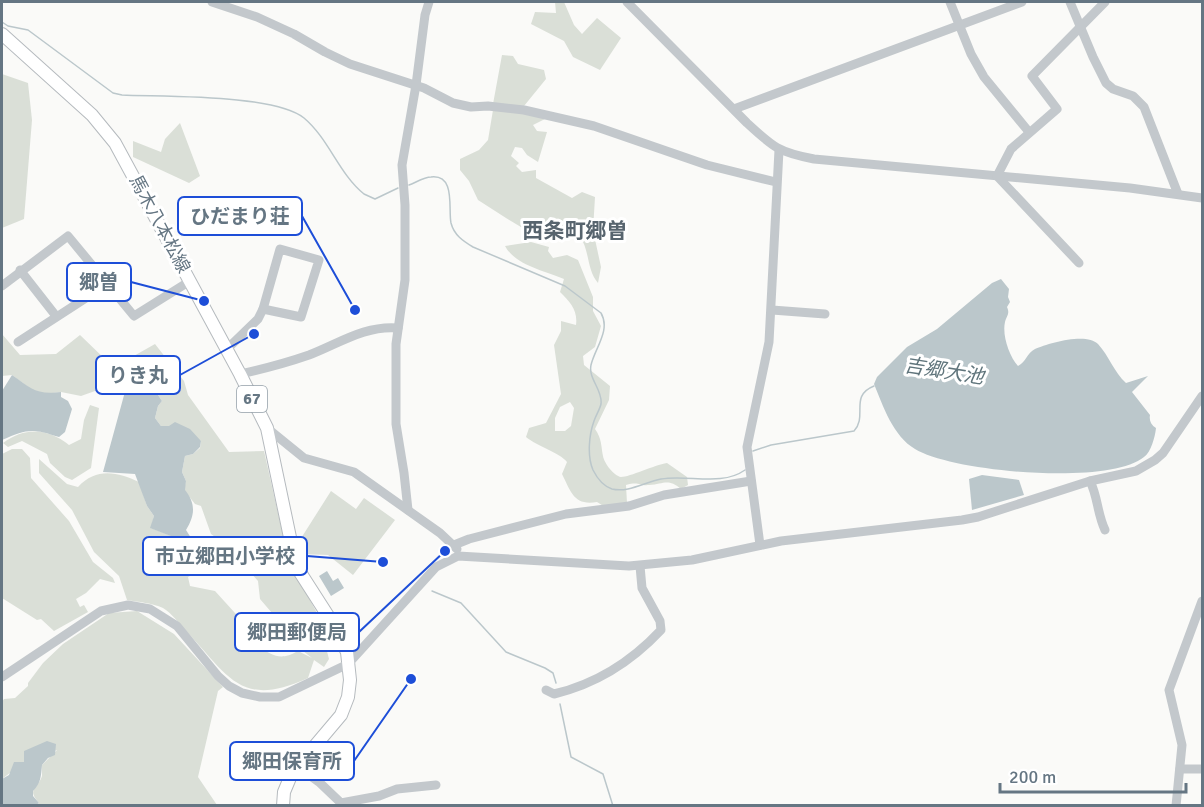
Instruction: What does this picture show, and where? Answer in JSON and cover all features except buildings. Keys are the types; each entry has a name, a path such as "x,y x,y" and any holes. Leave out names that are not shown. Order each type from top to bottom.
{"main road":[{"name":"馬木八本松線","path":"2,34 74,98 111,137 127,161 267,428 296,566 330,619 346,652 350,680 348,697 341,715 297,766 284,792 283,806"}],"street":[{"path":"212,2 256,17 294,34 350,64 416,86 453,103 471,107 524,110 594,126 707,165 776,182"},
{"path":"408,510 396,424 396,344 405,280 403,152 429,2"},
{"path":"627,2 767,142 779,150 814,159 1130,188 1203,198"},
{"path":"950,2 971,54 984,77 1029,132"},
{"path":"734,109 1022,2"},
{"path":"1070,2 1106,83 1113,89 1133,96 1144,107 1178,194"},
{"path":"997,176 1011,149 1057,108 1032,76 1105,2"},
{"path":"760,545 747,447 770,342 779,150"},
{"path":"997,176 1079,263"},
{"path":"2,286 20,270 68,236 106,285 134,316 190,281"},
{"path":"226,349 258,319 280,249 320,260 301,317 262,309"},
{"path":"20,270 56,316"},
{"path":"18,342 106,285"},
{"path":"772,310 825,314"},
{"path":"240,374 311,354 351,335 387,327 398,328"},
{"path":"2,677 93,615 110,607 128,605 150,609 177,626 229,686 242,693 269,698 279,697 348,664 436,567 458,556 640,566 692,560 810,537 970,519 1090,481 1136,471 1163,453 1203,396"},
{"path":"267,428 304,458 354,472 454,545 458,556"},
{"path":"454,545 566,514 629,506 664,495 751,481"},
{"path":"1090,481 1096,494 1098,514 1105,530"},
{"path":"546,690 554,694 562,692 606,674 644,648 661,630 660,621 642,588 640,566"},
{"path":"1176,806 1182,745 1169,690 1203,601"},
{"path":"297,766 319,782 341,803 379,796 397,789 436,785"},
{"path":"1180,769 1203,769"}],"shaded area":[{"path":"555,2 564,2 574,25 582,34 597,18 621,38 600,70 573,57 564,41 531,24 535,12 556,13"},
{"path":"502,55 513,56 518,64 544,70 546,79 524,106 493,104"},
{"path":"2,74 28,83 32,120 24,219 2,228"},
{"path":"493,110 525,113 545,119 533,125 537,131 547,132 538,162 527,155 522,148 515,147 511,156 519,163 516,166 522,172 536,170 536,178 572,198 582,192 595,197 593,230 601,267 598,283 591,271 584,243 575,231 565,237 536,236 478,200 469,181 460,170 460,159 479,150 488,140"},
{"path":"180,123 200,176 189,183 133,157 133,141 161,152 165,139"},
{"path":"531,242 549,247 548,251 553,258 567,255 578,260 593,297 593,311 601,326 595,347 583,356 584,365 610,386 609,400 595,429 600,439 604,459 610,469 621,477 667,463 687,477 688,485 681,489 666,482 646,485 630,484 626,485 627,503 605,507 597,502 583,502 574,496 562,474 567,462 526,437 529,428 546,423 561,394 554,345 561,331 561,321 576,325 576,315 560,292 564,279 523,263 505,246","holes":["570,402 574,408 571,426 565,431 555,431 555,418 560,407"]},
{"path":"2,334 20,355 56,354 80,335 107,361 132,357 155,344 184,381 188,395 229,452 264,451 289,562 317,613 329,659 324,667 314,660 308,678 285,687 266,690 251,689 226,674 166,610 154,605 127,600 119,576 94,552 72,510 39,473 39,459 67,484 78,487 92,476 107,473 139,482 147,506 154,516 151,528 172,536 177,557 187,560 200,571 188,577 190,586 215,591 255,635 257,646 277,656 286,656 298,651 312,658 279,632 278,620 260,599 258,581 250,572 233,562 228,546 211,534 201,506 195,504 184,490 186,481 182,472 185,456 193,454 200,448 201,441 169,426 161,426 155,418 162,401 148,380 129,377 124,385 116,383 105,392 95,391 81,396 61,392 45,394 32,390 12,375 2,376"},
{"path":"90,405 99,408 91,468 72,480 65,477 50,463 47,454 22,441 8,447 3,443 20,434 36,432 52,435 69,445 81,439 84,420"},
{"path":"12,449 22,449 30,458 31,478 69,521 93,562 113,578 115,583 100,579 76,599 80,607 84,605 88,612 54,631 41,619 37,620 2,598 2,454"},
{"path":"331,491 356,509 364,498 395,520 353,575 328,555 300,554 298,543"},
{"path":"137,611 174,634 223,687 218,691 198,777 217,805 36,805 39,803 33,791 42,776 42,765 57,750 24,762 2,779 2,702 4,699 15,698 28,686 43,663 63,644 109,613"}],"water":[{"name":"吉郷大池","path":"1001,279 1009,289 1010,302 1004,327 1005,339 1018,366 1032,351 1041,347 1067,340 1085,339 1098,344 1126,383 1148,376 1132,392 1150,415 1151,423 1156,428 1151,448 1144,457 1126,466 1099,471 1030,473 994,469 934,457 915,449 895,429 874,384 877,377 907,347 937,329 992,283"},
{"path":"12,375 40,392 61,392 61,397 68,401 72,409 65,432 59,437 30,431 2,440 2,391"},
{"path":"129,377 148,380 162,401 155,418 161,426 169,426 175,422 190,429 201,441 200,447 193,454 185,456 182,472 186,481 185,490 193,505 191,519 186,530 198,549 182,555 178,552 179,544 176,538 150,528 154,516 147,506 135,474 103,472"},
{"path":"982,475 1019,480 1024,495 972,510 969,479"},
{"path":"327,571 333,581 338,578 344,588 331,596 319,576"},
{"path":"47,741 56,744 55,755 48,758 42,765 39,782 33,791 33,796 39,803 36,805 2,805 2,779 9,775 14,762 24,762 24,751"}],"waterway":[{"path":"2,22 8,26 28,30 113,93 217,98 289,110 313,126 348,177 364,194 375,199 398,188"},
{"path":"409,185 428,177 444,181 448,187 451,223 454,231 462,240 473,247 565,286 601,313 604,319 603,332 591,365 601,404 592,427 589,452 593,470 603,484 612,489 624,490 661,479 726,478 745,470"},
{"path":"753,451 771,445 854,431 860,419 862,395 874,386"},
{"path":"432,591 461,603 506,652 545,668 553,673 556,683"},
{"path":"560,704 571,757 603,774 613,806"}],"place":[{"name":"郷曽","path":"204,301"},
{"name":"ひだまり荘","path":"355,310"},
{"name":"りき丸","path":"254,334"},
{"name":"郷田郵便局","path":"445,551"},
{"name":"市立郷田小学校","path":"383,562"},
{"name":"郷田保育所","path":"411,679"}],"district":[{"name":"西条町郷曽","path":"575,231"}]}
